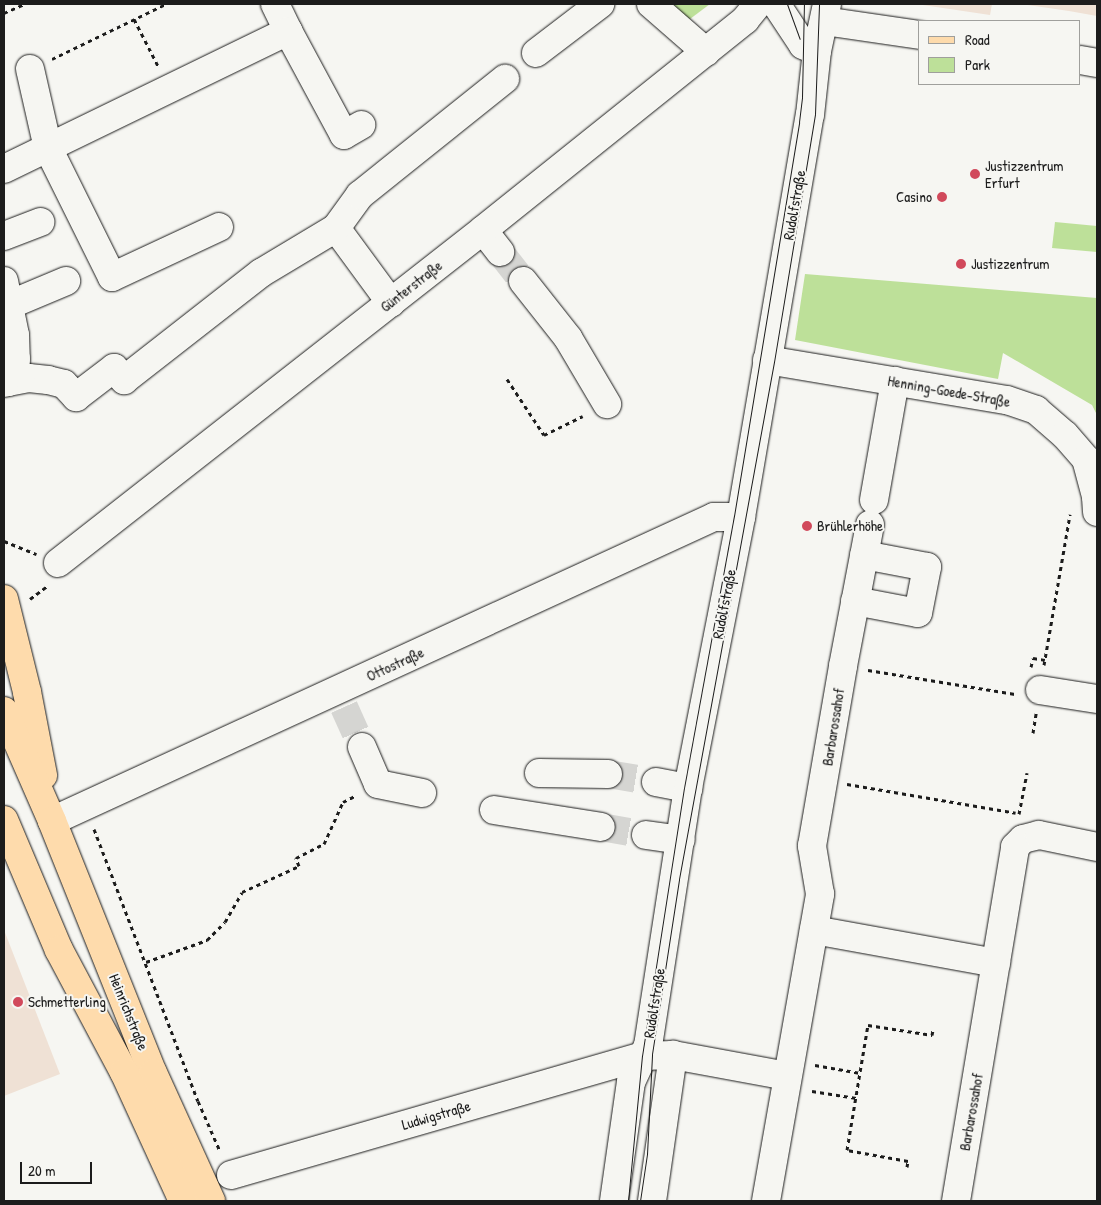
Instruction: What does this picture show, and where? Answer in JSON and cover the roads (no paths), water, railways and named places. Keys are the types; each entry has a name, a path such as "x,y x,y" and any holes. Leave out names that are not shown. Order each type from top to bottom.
{"main road":[{"name":"Heinrichstraße","path":"16,600 27,692 52,821"},
{"name":"Heinrichstraße","path":"4,711 52,821 150,1064 211,1201"},
{"name":"Heinrichstraße","path":"5,822 59,950 124,1072 183,1201"}],"street":[{"path":"274,4 344,134 361,125"},
{"path":"536,54 600,4"},
{"path":"651,4 706,52"},
{"name":"Günterstraße","path":"55,573 706,52 744,20 758,4"},
{"path":"776,4 802,46 818,51"},
{"path":"826,12 918,35"},
{"name":"Rudolfstraße","path":"614,1201 631,1082 648,1046 682,840 688,788 741,517 826,12"},
{"path":"4,170 288,31"},
{"path":"1081,60 1097,63"},
{"path":"30,69 48,148 112,277 219,227"},
{"path":"6,382 29,378 48,380 64,384 76,397 121,363 124,380 261,273 336,228 360,195 505,79"},
{"path":"4,236 40,222"},
{"path":"336,228 390,303"},
{"path":"483,230 500,252"},
{"path":"6,382 15,371 16,359 15,335 6,293 66,280"},
{"path":"523,281 568,338 606,404"},
{"name":"Henning-Goede-Straße","path":"767,360 1007,400 1036,410 1065,435 1086,459 1096,497 1097,512"},
{"name":"Barbarossahof","path":"766,1201 820,894 812,846 895,381"},
{"name":"Ottostraße","path":"52,821 340,699 714,517 741,517"},
{"path":"855,601 918,614 927,567 864,555"},
{"path":"1028,692 1097,699"},
{"path":"362,747 378,784 422,793"},
{"path":"539,773 608,774"},
{"path":"656,782 688,788"},
{"path":"494,810 601,827"},
{"path":"646,835 682,840"},
{"name":"Barbarossahof","path":"956,1201 1014,847 1023,839 1039,835 1097,846"},
{"path":"814,930 996,963"},
{"path":"642,1056 673,1055 788,1074"},
{"name":"Rudolfstraße","path":"652,1201 673,1055"},
{"name":"Ludwigstraße","path":"231,1175 642,1056"}],"tunnel":[{"path":"500,252 523,281"},
{"path":"344,707 362,747"},
{"path":"608,774 656,782"},
{"path":"601,827 646,835"}],"tram line":[{"path":"787,4 800,39"},
{"path":"628,1201 642,1056 684,788 734,516 799,122 802,97 804,4"},
{"path":"640,1201 647,1154 652,1054 679,879 774,362 815,114 819,4"}],"place":[{"name":"Justizzentrum Erfurt","path":"975,174"},
{"name":"Casino","path":"942,197"},
{"name":"Justizzentrum","path":"961,264"},
{"name":"Brühlerhöhe","path":"807,526"},
{"name":"Schmetterling","path":"18,1002"}]}
